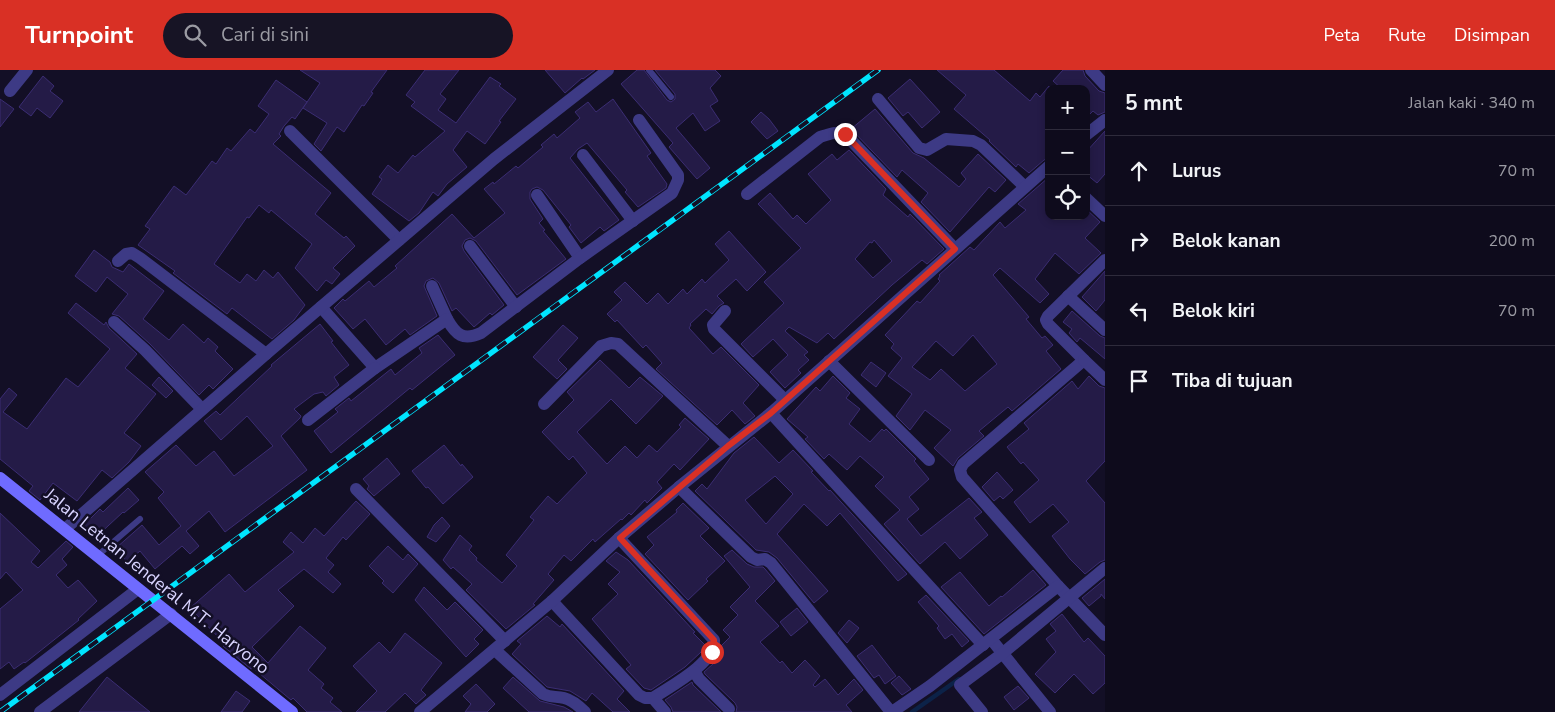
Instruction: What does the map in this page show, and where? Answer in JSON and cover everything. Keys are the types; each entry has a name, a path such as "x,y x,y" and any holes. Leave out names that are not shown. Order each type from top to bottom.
{"main road":[{"name":"Jalan Letnan Jenderal M.T. Haryono","path":"0,478 292,712"}],"street":[{"path":"10,91 26,70"},
{"path":"65,529 494,159 608,70"},
{"path":"1090,70 1105,85"},
{"path":"878,99 919,148 927,150 946,139 973,142 981,145 1025,186"},
{"path":"432,286 453,329 459,335 466,338 474,336 481,333 580,258 672,194 678,180 678,175 639,120"},
{"path":"1090,133 1105,120"},
{"path":"290,131 399,240"},
{"path":"747,194 820,137 839,132 845,134 955,249"},
{"path":"583,154 633,222"},
{"path":"420,712 552,601 679,487 786,400 1045,169"},
{"path":"537,195 580,258"},
{"path":"1090,202 1105,216"},
{"path":"470,246 516,307"},
{"path":"118,261 126,254 132,253 140,258 266,354"},
{"path":"1105,260 1046,320 1105,380"},
{"path":"1068,296 1105,330"},
{"path":"321,307 375,368"},
{"path":"725,311 713,325 714,329 786,400"},
{"path":"308,420 375,368 447,319"},
{"path":"114,322 145,350 202,409"},
{"path":"544,404 601,346 611,343 618,344 728,446"},
{"path":"1084,360 963,464 960,470 962,476 1105,634"},
{"path":"829,361 929,460"},
{"path":"771,413 989,642 1002,652 1050,712"},
{"path":"679,487 753,559 765,559 771,563 892,712 989,642 1105,568"},
{"path":"356,489 505,641"},
{"path":"552,601 639,695 645,698 653,698 694,671 712,652 714,640 620,538"},
{"path":"0,695 138,589"},
{"path":"982,712 960,685 1002,652 1065,592"},
{"path":"40,712 172,614"},
{"path":"495,650 544,694 575,703 585,712"},
{"path":"694,671 730,709"},
{"path":"653,698 665,712"}],"lane":[{"path":"649,70 671,97"},
{"path":"97,556 140,520"}],"building":[{"path":"300,70 387,70 371,92 373,93 364,106 362,105 344,132 337,127 321,151 314,144 327,123 303,108 320,83"},
{"path":"425,70 459,70 440,94 446,99 438,110 456,123 490,77 501,84 499,86 516,99 499,121 501,122 485,144 467,131 453,150 467,167 447,184 438,196 433,192 419,213 409,221 372,194 382,179 379,177 388,165 398,173 413,155 415,157 445,131 411,106 415,102 406,95"},
{"path":"545,70 595,70 582,78 565,93"},
{"path":"637,70 644,70 667,100 671,102 675,99 675,94 655,70 715,70 721,76 710,88 718,101 710,106 720,121 705,131 693,113 676,128 710,168 697,179 669,147 673,143 621,84"},
{"path":"937,70 994,70 1030,101 1036,93 1040,97 1045,91 1045,160 1029,173 1018,164 1016,167 990,140 954,109 966,95"},
{"path":"1063,70 1083,70 1085,76 1099,91 1105,93 1105,112 1098,115 1093,111 1090,114 1090,85 1058,85 1053,81"},
{"path":"43,76 54,86 50,91 63,101 50,118 37,108 31,116 19,107"},
{"path":"910,79 940,112 922,128 908,112 903,116 888,98"},
{"path":"276,80 307,102 295,119 292,117 284,126 279,134 281,136 273,144 331,193 315,214 344,238 346,236 355,246 333,268 340,274 332,284 326,280 317,291 295,268 312,244 271,210 269,213 259,205 249,218 247,217 214,264 240,283 247,274 256,281 264,270 273,278 278,272 305,305 294,320 272,339 232,308 227,314 173,273 175,271 138,245 150,229 145,226 174,186 186,195 212,161 216,164 227,148 231,151 250,129 255,133 269,114 258,106"},
{"path":"0,99 14,109 0,127"},
{"path":"613,99 651,153 647,156 667,184 666,188 638,207 625,192 627,190 587,143 570,158 619,220 604,231 600,227 581,243 569,227 571,225 543,190 537,187 532,189 530,199 543,219 539,223 545,230 543,231 566,259 517,295 476,241 470,238 465,240 462,246 464,251 504,305 492,315 490,313 474,327 456,308 452,311 439,283 433,278 426,281 424,286 437,316 410,335 405,329 386,345 365,319 353,329 334,308 343,299 345,301 369,281 374,287 397,268 395,266 452,214 474,238 505,213 484,189 493,182 494,184 516,166 518,168 543,147 541,145 554,134 557,138 580,118 575,112 588,102 596,112"},
{"path":"875,109 913,153 924,158 959,187 966,179 961,173 978,154 1006,180 995,192 989,187 950,232 921,202 928,193 902,170 897,177 851,129"},
{"path":"761,112 778,131 767,139 751,122"},
{"path":"1105,131 1105,174 1097,183 1090,177 1090,148"},
{"path":"849,150 886,189 883,195 908,217 910,214 944,249 927,264 922,260 834,339 828,333 817,343 789,327 785,331 808,352 804,355 809,360 798,370 801,373 785,388 770,372 788,355 773,339 753,357 741,344 784,303 764,282 801,248 758,204 770,193 793,219 797,215 806,224 831,200 808,174 832,154 837,160","holes":["874,240 892,261 873,278 855,259"]},
{"path":"1045,180 1045,220 1090,220 1090,213 1100,222 1085,238 1101,253 1079,274 1055,253 1035,279 1049,294 1040,303 1000,268 993,275 1029,317 1026,319 1042,338 1045,336 1053,345 1046,351 1061,369 1012,411 1008,407 979,431 984,436 958,458 953,466 934,448 951,430 925,410 910,430 896,416 912,394 888,376 902,358 891,348 894,344 885,335 917,301 920,303 940,281 938,279 939,275 970,247 974,250 1000,222 1005,228 1026,210 1018,204","holes":["973,335 997,364 965,391 941,369 930,380 912,367 936,341 953,356"]},
{"path":"729,231 766,272 747,291 736,279 717,296 724,303 712,314 706,309 690,324 689,328 713,354 721,347 759,385 743,403 755,416 745,424 732,410 717,425 656,369 662,363 646,345 643,348 617,320 615,322 607,314 622,300 614,292 625,282 647,304 658,293 668,304 683,289 687,294 702,279 705,283 729,260 715,244"},
{"path":"94,250 110,262 112,267 123,272 129,264 164,291 143,319 169,340 183,324 204,343 208,338 218,347 215,351 233,369 213,389 209,385 199,395 150,344 119,316 112,314 128,294 107,277 96,292 75,276"},
{"path":"1105,271 1105,300 1096,311 1082,297"},
{"path":"76,303 104,325 106,322 109,328 137,354 125,368 156,394 124,433 141,446 129,462 112,478 102,470 77,501 53,483 40,500 29,491 33,486 0,459 0,399 9,388 17,395 3,412 27,429 66,378 78,387 110,349 68,313"},
{"path":"1072,311 1100,336 1105,338 1105,359 1080,338 1077,342 1069,333 1072,329 1063,322"},
{"path":"320,324 349,365 334,377 339,385 326,396 323,392 314,394 294,409 301,416 281,436 307,470 225,532 209,511 186,531 199,546 190,554 182,546 155,569 140,551 127,562 116,548 142,525 159,545 181,526 158,498 164,492 145,472 176,445 196,466 214,451 234,476 273,446 247,416 221,440 204,421 216,411 220,415 271,365"},
{"path":"563,325 578,338 558,360 567,369 557,379 533,357"},
{"path":"438,335 455,355 412,390 410,388 331,453 314,431 338,412 335,409 349,398 351,401 391,369 395,375 422,353 419,348"},
{"path":"600,360 629,388 640,377 663,396 636,424 611,399 577,432 607,464 625,446 637,458 649,445 657,452 681,427 679,425 685,418 709,439 680,470 674,464 657,482 662,488 647,503 645,500 631,515 629,513 621,519 595,542 593,539 571,561 564,555 548,574 554,580 533,604 535,605 506,629 466,590 472,584 453,567 451,569 443,560 460,535 472,546 469,550 477,558 476,560 502,583 517,566 506,555 534,520 530,517 548,496 557,504 587,473 573,456 569,460 542,432 574,400 567,392"},
{"path":"871,362 886,373 876,387 861,375"},
{"path":"833,376 850,393 846,398 860,409 849,424 870,442 882,429 884,431 886,429 916,459 914,461 929,479 909,497 919,509 907,519 921,536 969,498 982,512 974,518 988,535 960,559 945,542 920,564 884,524 900,510 875,486 884,477 860,456 847,470 829,454 824,459 805,439 808,437 787,419 816,387 820,391"},
{"path":"1089,376 1099,386 1105,388 1105,461 1086,481 1105,503 1105,560 1085,574 1052,536 1069,522 1053,504 1030,523 1014,502 1039,480 1023,462 1021,464 1007,447 1029,429 1024,423 1072,381 1078,389"},
{"path":"159,377 173,391 166,398 152,385"},
{"path":"754,437 779,463 793,450 813,471 811,472 907,574 898,581 840,513 827,526 804,504 777,534 828,591 814,603 777,558 769,552 756,550 695,491 702,484 707,489 734,453","holes":["775,476 793,494 766,524 745,500"]},
{"path":"444,445 461,466 462,464 473,477 443,504 412,471"},
{"path":"387,458 400,474 374,496 367,489 369,486 363,479"},
{"path":"997,472 1013,490 1003,499 1000,496 994,501 982,487"},
{"path":"128,488 139,500 94,539 82,527 100,509 103,512"},
{"path":"356,501 370,514 346,540 343,537 326,558 334,565 328,572 341,584 333,593 304,569 278,590 294,606 252,647 268,663 300,626 326,648 308,670 324,684 321,688 333,698 330,702 342,712 307,712 293,698 291,700 223,646 225,644 190,608 229,574 245,592 294,552 283,542 291,532 303,543 315,528 324,536"},
{"path":"683,503 709,528 700,536 725,561 688,600 645,554 654,545 647,537 677,512 676,510"},
{"path":"0,513 40,551 31,562 38,568 66,541 73,547 62,559 67,565 56,575 68,588 78,580 97,601 79,620 25,663 14,669 9,662 0,669 0,609 23,590 6,572 0,579"},
{"path":"442,517 450,526 436,542 427,537 434,525"},
{"path":"388,546 403,560 408,554 418,564 393,593 382,583 384,581 369,566"},
{"path":"732,550 747,564 754,567 763,567 775,581 755,601 779,626 760,642 780,663 782,661 792,673 805,660 820,676 813,685 815,687 825,679 838,695 854,679 863,690 846,705 852,712 736,712 737,707 735,703 705,674 704,672 714,663 720,653 721,646 730,637 723,630 738,615 730,607 750,587 724,556"},
{"path":"616,552 628,560 705,645 701,652 685,667 651,690 644,688 626,669 631,665 592,619 618,594 608,584 620,572 606,561"},
{"path":"1033,570 1046,585 984,634 941,587 960,572 989,606"},
{"path":"1105,579 1105,599 1101,594 1089,606 1082,598"},
{"path":"424,587 447,610 455,602 483,630 474,639 479,644 466,657 415,600"},
{"path":"926,595 969,641 962,647 952,634 945,639 937,628 939,626 918,602"},
{"path":"797,608 808,622 791,636 780,622"},
{"path":"1062,614 1084,642 1088,638 1105,656 1105,683 1093,694 1074,674 1055,693 1035,674 1056,652 1046,639 1056,631 1050,624"},
{"path":"547,616 560,627 562,624 624,691 617,699 630,712 613,712 592,693 586,701 570,691 547,687 512,654 521,644 517,641"},
{"path":"849,620 859,628 847,643 838,633"},
{"path":"405,633 442,663 421,690 426,695 416,704 405,693 385,712 356,712 377,691 353,666 379,642 390,653"},
{"path":"872,645 896,676 885,684 879,675 874,678 857,656"},
{"path":"899,676 911,689 902,695 891,683"},
{"path":"107,677 150,712 79,712"},
{"path":"513,677 540,701 564,707 573,712 529,712 503,688"},
{"path":"692,682 721,712 673,712 665,700"},
{"path":"476,684 495,704 487,712 465,712 471,704 463,696"},
{"path":"1018,686 1029,698 1014,710 1004,697"},
{"path":"236,691 250,701 242,712 221,712"}],"waterway":[{"path":"912,712 959,679"}],"railway":[{"path":"0,712 878,70"}],"route":[{"path":"712,652 714,640 620,538 728,446 771,413 955,249 845,134"}]}
